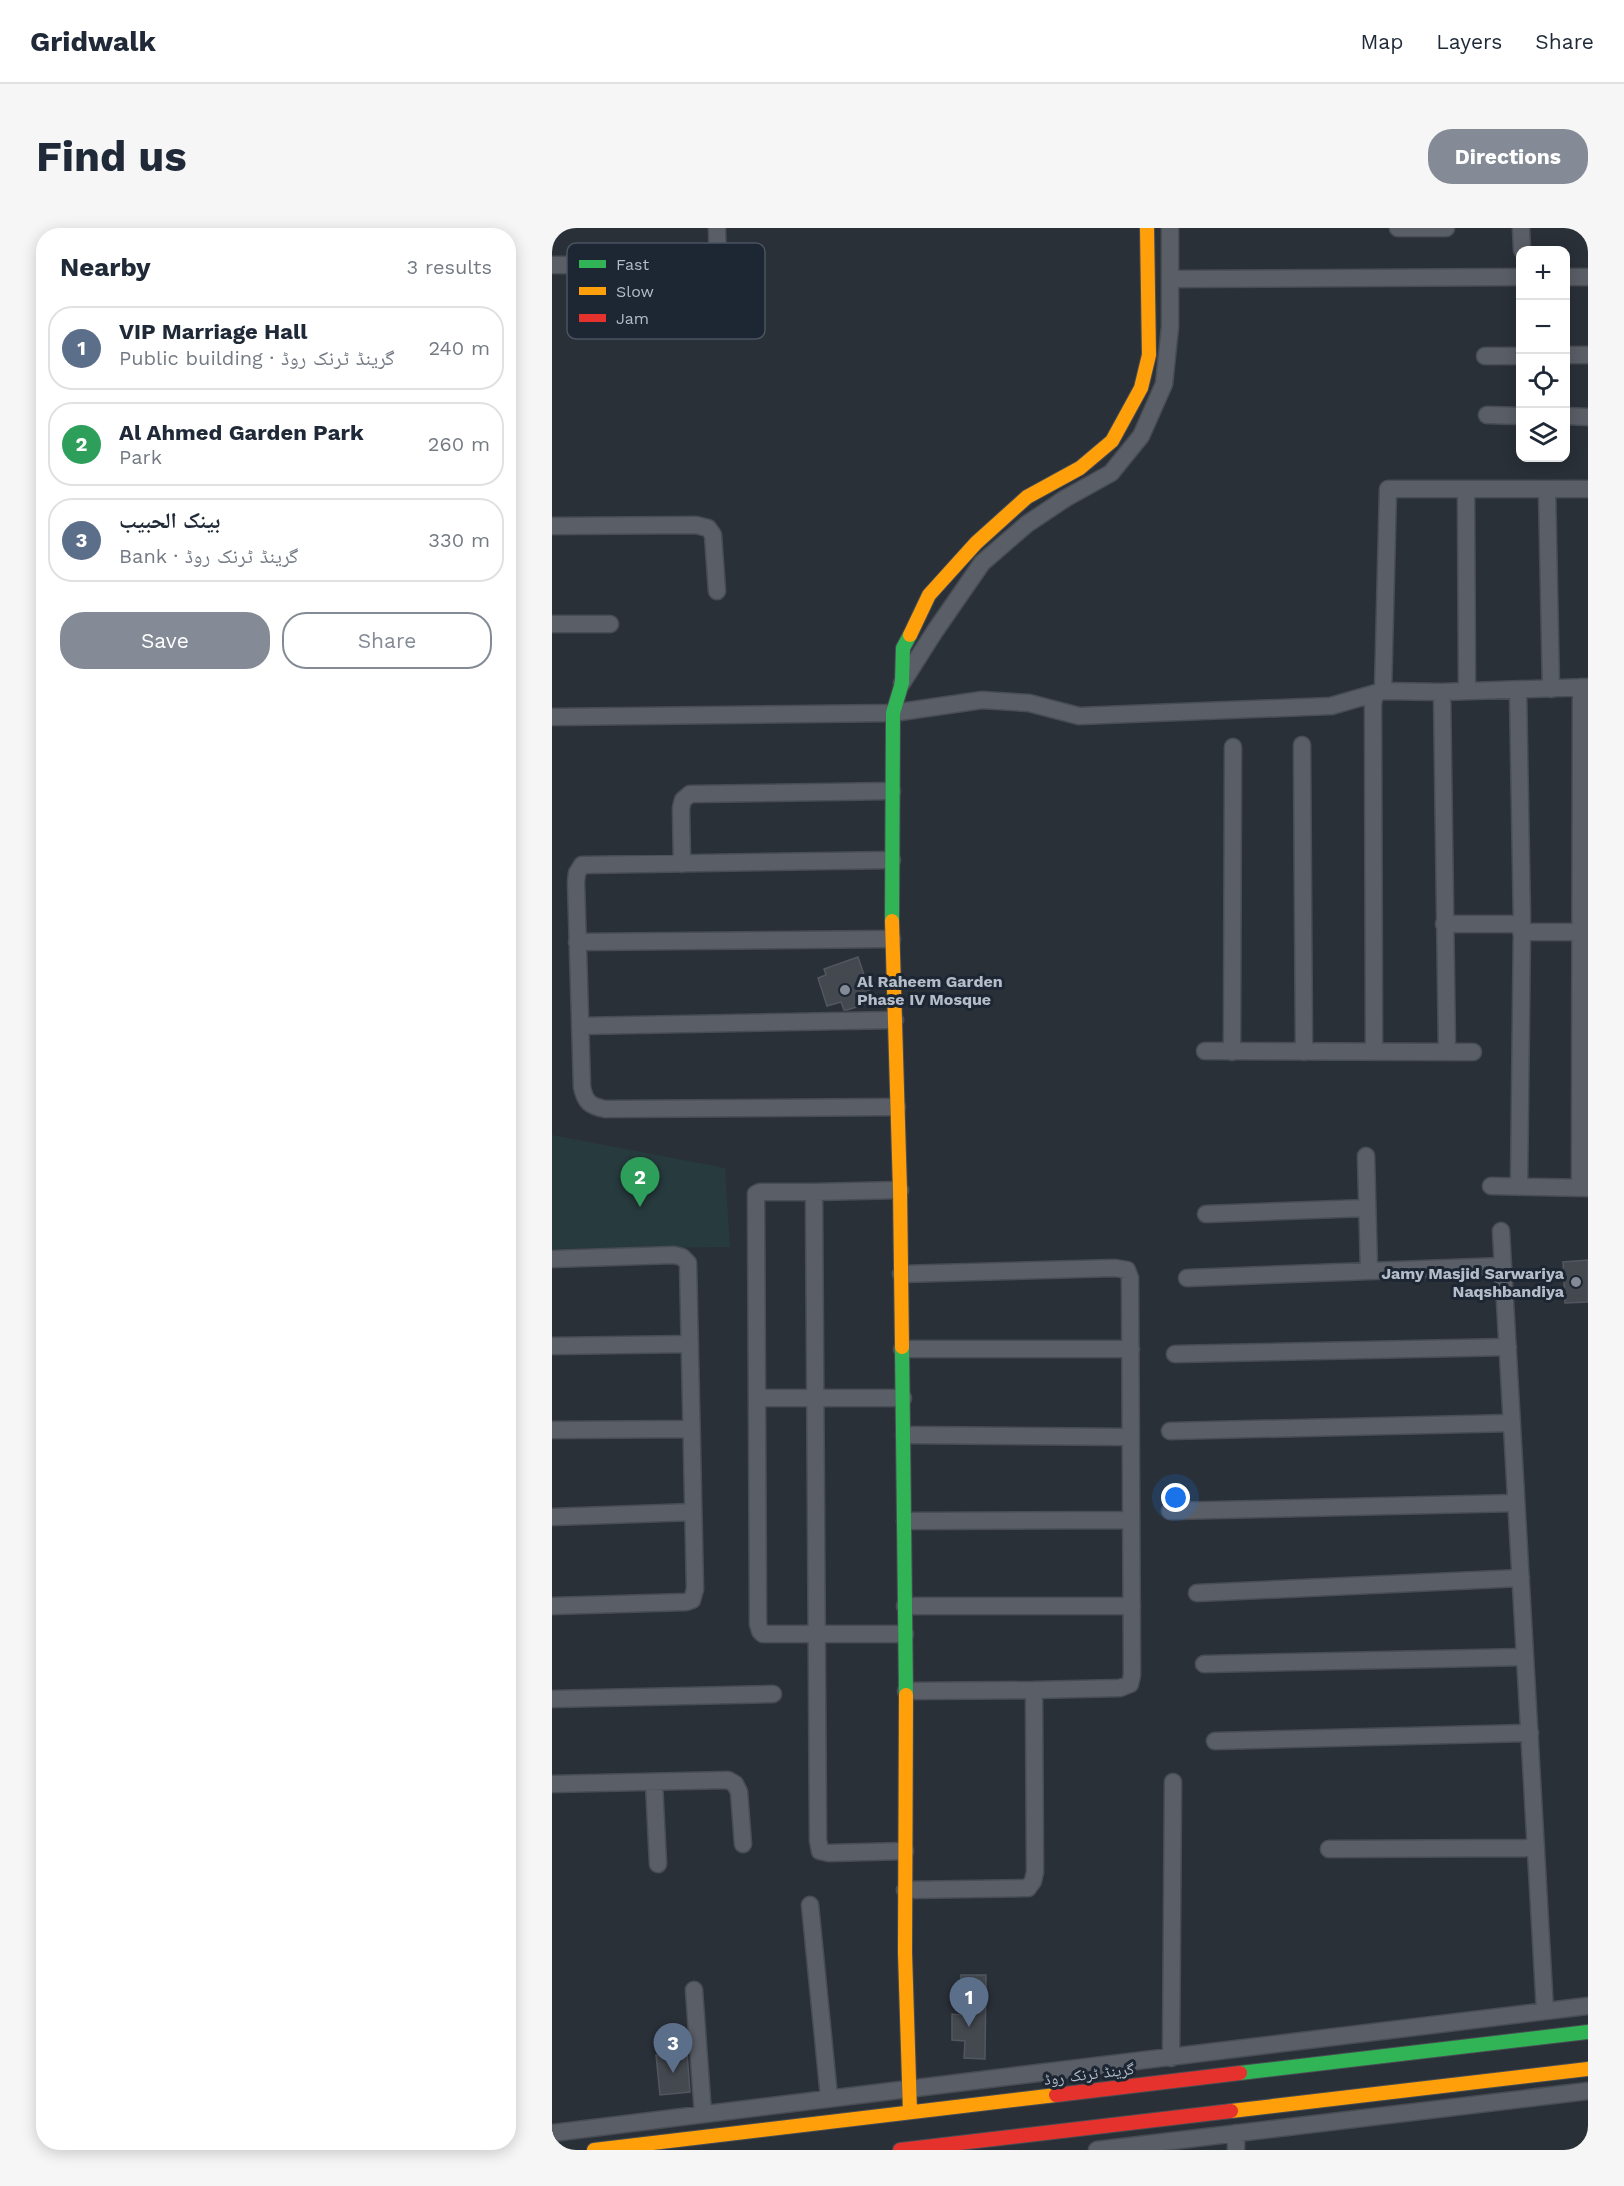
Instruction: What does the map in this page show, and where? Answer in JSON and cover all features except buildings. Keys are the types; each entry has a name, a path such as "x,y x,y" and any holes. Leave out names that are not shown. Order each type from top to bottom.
{"main road":[{"path":"910,2112 905,1890 904,1435 900,1190 892,939 894,713 902,683 903,648 929,595 976,543 1027,497 1080,468 1112,441 1141,388 1149,355 1147,228"},
{"name":"گرینڈ ٹرنک روڈ","path":"594,2150 910,2112 1040,2115 1588,2032"},
{"name":"گرینڈ ٹرنک روڈ","path":"900,2150 994,2144 1040,2115 1087,2127 1588,2068"},
{"path":"1276,2105 1280,2128"},
{"path":"1087,2127 1091,2150"}],"street":[{"path":"717,228 717,243"},
{"path":"902,683 982,563 1027,524 1066,498 1111,473 1141,436 1164,384 1170,327 1170,228"},
{"path":"1398,228 1446,228"},
{"path":"1521,228 1522,246"},
{"path":"1170,279 1516,277"},
{"path":"1570,277 1588,277"},
{"path":"1148,326 1170,327"},
{"path":"1570,355 1588,355"},
{"path":"1485,356 1516,356"},
{"path":"1487,415 1516,416"},
{"path":"1570,416 1588,417"},
{"path":"1374,1052 1373,703 1379,693 1388,489 1588,489"},
{"path":"1466,489 1467,691"},
{"path":"1548,490 1551,689"},
{"path":"552,526 696,525 708,528 713,535 717,591"},
{"path":"552,624 610,624"},
{"path":"552,717 894,713 982,700 1029,704 1079,716 1331,706 1379,693 1584,687 1580,932 1584,1188 1491,1186"},
{"path":"1518,690 1522,928 1519,1187"},
{"path":"1442,692 1447,1052"},
{"path":"1302,745 1304,1052"},
{"path":"1232,1052 1233,747"},
{"path":"682,864 681,808 683,800 690,794 892,791"},
{"path":"892,860 582,865 577,873 576,882 577,942 582,1087 584,1099 594,1107 605,1109 897,1107"},
{"path":"1444,924 1580,932"},
{"path":"577,942 892,939"},
{"path":"580,1026 895,1020"},
{"path":"1205,1051 1473,1052"},
{"path":"1366,1156 1369,1271"},
{"path":"900,1190 759,1192 756,1194 759,1631 763,1634 905,1634"},
{"path":"814,1192 818,1840 820,1851 829,1853 905,1851"},
{"path":"1206,1214 1367,1208"},
{"path":"1501,1231 1545,2011"},
{"path":"552,1259 674,1255 682,1257 688,1263 695,1588 692,1600 686,1602 552,1606"},
{"path":"1187,1278 1503,1266"},
{"path":"901,1274 1127,1270 1130,1278 1131,1349 1130,1684 1120,1688 906,1691"},
{"path":"552,1346 690,1344"},
{"path":"1175,1354 1508,1347"},
{"path":"902,1349 1131,1349"},
{"path":"758,1398 903,1398"},
{"path":"1170,1431 1512,1423"},
{"path":"552,1430 691,1429"},
{"path":"904,1435 1131,1437"},
{"path":"1170,1511 1516,1503"},
{"path":"552,1517 693,1512"},
{"path":"904,1521 1131,1520"},
{"path":"1197,1593 1521,1578"},
{"path":"905,1606 1132,1606"},
{"path":"1204,1664 1525,1657"},
{"path":"905,1890 1028,1888 1033,1881 1035,1872 1034,1690"},
{"path":"552,1699 773,1694"},
{"path":"1215,1741 1530,1733"},
{"path":"552,1784 728,1780 735,1784 739,1792 742,1844"},
{"path":"1171,2058 1173,1782"},
{"path":"654,1783 658,1864"},
{"path":"1329,1849 1536,1848"},
{"path":"810,1905 829,2097"},
{"path":"694,1989 703,2114"},
{"path":"552,2133 829,2097 1171,2058 1588,2006"},
{"path":"1097,2150 1236,2142 1280,2128 1588,2091"}],"green space":[{"path":"552,1135 725,1168 730,1247 552,1249"}],"traffic: fast":[{"path":"892,921 893,713 902,683 903,648 910,635"},
{"path":"902,1347 906,1695"},
{"path":"1240,2073 1588,2032"}],"traffic: slow":[{"path":"910,635 929,595 976,543 1027,497 1080,468 1112,441 1141,388 1149,355 1147,228"},
{"path":"892,921 902,1347"},
{"path":"906,1695 905,1953 910,2112"},
{"path":"1231,2111 1588,2069"},
{"path":"594,2150 1056,2095"}],"traffic: jam":[{"path":"1056,2095 1240,2073"},
{"path":"900,2150 1231,2111"}],"place":[{"name":"Al Raheem Garden Phase IV Mosque","path":"845,990"},
{"name":"Al Ahmed Garden Park","path":"640,1207"},
{"name":"Jamy Masjid Sarwariya Naqshbandiya","path":"1576,1282"},
{"name":"VIP Marriage Hall","path":"969,2027"},
{"name":"بينک الحبيب","path":"673,2073"}]}
